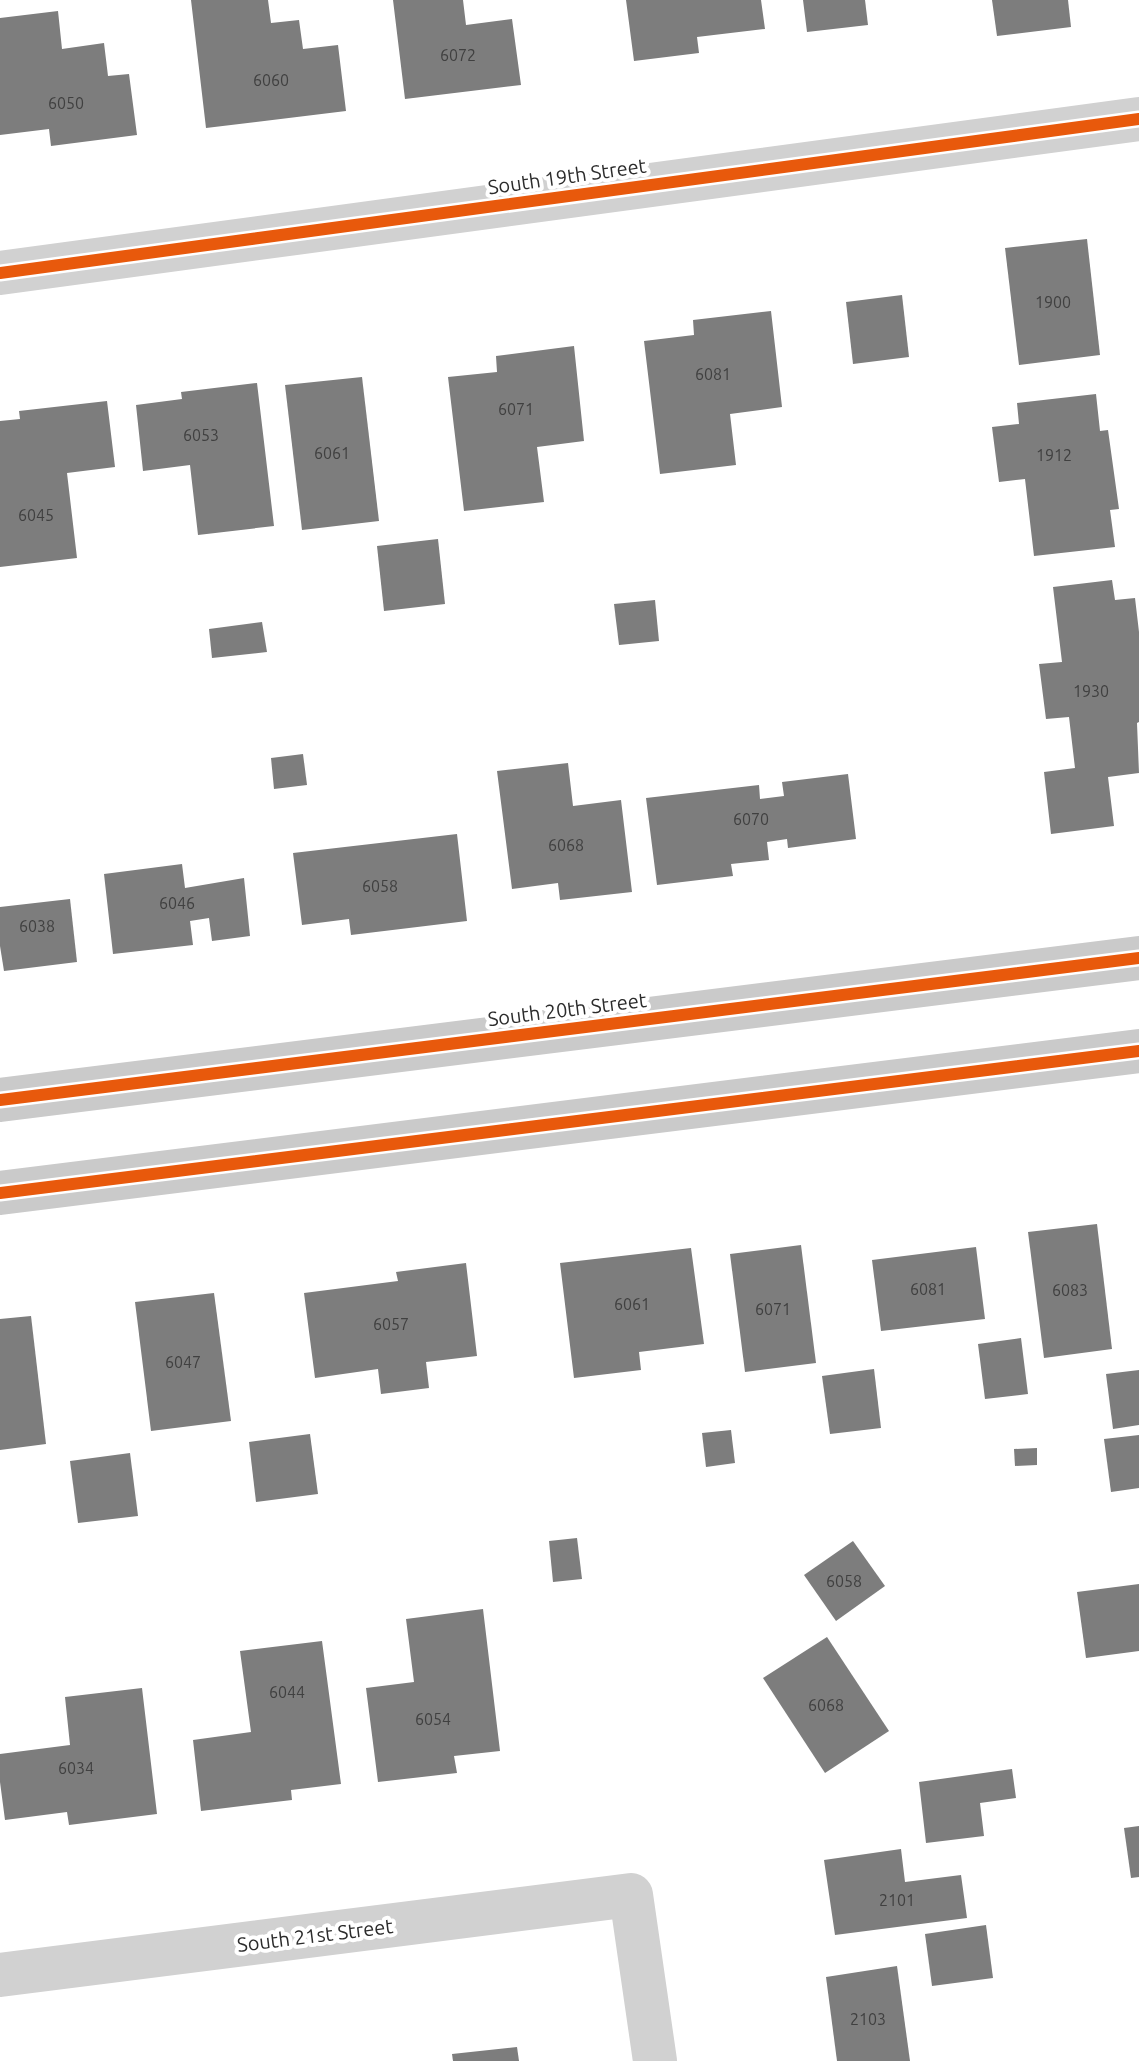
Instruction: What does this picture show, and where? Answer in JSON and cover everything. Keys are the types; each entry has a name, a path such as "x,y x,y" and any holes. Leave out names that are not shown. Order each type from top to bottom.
{"street":[{"name":"South 19th Street","path":"0,273 1139,119"},
{"name":"South 20th Street","path":"0,1100 1139,958"},
{"path":"0,1193 1139,1051"},
{"name":"South 21st Street","path":"0,1975 631,1895 655,2061"}],"building":[{"path":"191,0 268,0 271,23 299,20 303,49 338,45 346,111 206,128"},
{"path":"393,0 463,0 466,25 512,19 521,85 405,99"},
{"path":"626,0 761,0 765,29 697,37 699,53 634,61"},
{"path":"803,0 865,0 868,25 807,32"},
{"path":"992,0 1068,0 1071,27 997,36"},
{"path":"58,11 62,49 104,43 108,76 129,74 137,135 51,146 49,129 0,135 0,18"},
{"path":"1087,239 1100,355 1019,365 1005,248"},
{"path":"902,295 909,357 853,364 846,302"},
{"path":"771,311 782,407 730,414 736,465 660,474 644,341 694,335 693,320"},
{"path":"574,346 584,441 537,447 544,502 464,511 448,377 497,372 496,356"},
{"path":"362,377 379,521 302,530 285,385"},
{"path":"257,383 274,526 198,535 190,465 143,471 136,405 182,399 181,392"},
{"path":"1096,394 1100,431 1108,430 1119,509 1110,510 1115,547 1034,556 1025,479 999,482 992,427 1019,424 1017,403"},
{"path":"107,401 115,467 67,473 77,558 0,567 0,421 20,419 19,411"},
{"path":"438,539 445,604 384,611 377,546"},
{"path":"1112,580 1115,600 1135,598 1139,632 1139,773 1108,777 1114,826 1051,834 1044,772 1075,768 1069,717 1046,719 1039,664 1062,662 1053,587"},
{"path":"655,600 659,641 619,645 614,604"},
{"path":"262,622 267,652 212,658 209,629"},
{"path":"303,754 307,785 274,789 271,758"},
{"path":"568,763 573,806 621,800 632,892 560,900 558,883 512,889 497,771"},
{"path":"848,774 856,839 788,848 787,839 767,842 769,860 731,864 733,876 657,885 646,798 759,785 760,799 784,796 782,782"},
{"path":"457,834 467,921 351,935 349,919 302,925 293,853"},
{"path":"182,864 185,888 244,878 250,936 212,941 209,918 190,921 193,945 113,954 104,874"},
{"path":"70,899 77,962 4,971 0,946 0,907"},
{"path":"1097,1224 1112,1349 1044,1358 1028,1232"},
{"path":"801,1245 816,1363 745,1372 730,1254"},
{"path":"976,1247 985,1319 881,1331 872,1260"},
{"path":"691,1248 704,1344 639,1352 641,1370 574,1378 560,1263"},
{"path":"466,1263 477,1356 426,1362 429,1388 381,1394 378,1369 315,1378 304,1293 398,1281 396,1272"},
{"path":"214,1293 231,1421 151,1431 135,1302"},
{"path":"31,1316 46,1444 0,1450 0,1319"},
{"path":"1021,1338 1028,1394 985,1399 978,1344"},
{"path":"874,1369 881,1428 830,1434 822,1376"},
{"path":"1139,1370 1139,1425 1113,1429 1106,1374"},
{"path":"731,1430 735,1463 706,1467 702,1433"},
{"path":"310,1434 318,1494 256,1502 249,1442"},
{"path":"1139,1435 1139,1488 1111,1492 1104,1439"},
{"path":"1037,1448 1037,1465 1015,1466 1014,1449"},
{"path":"130,1453 138,1516 78,1523 70,1461"},
{"path":"577,1538 582,1579 553,1582 549,1541"},
{"path":"853,1541 885,1586 836,1621 804,1575"},
{"path":"1139,1584 1139,1651 1086,1658 1077,1592"},
{"path":"483,1609 500,1751 454,1756 457,1773 378,1782 366,1688 414,1682 406,1619"},
{"path":"827,1637 889,1731 825,1773 763,1678"},
{"path":"322,1641 341,1784 291,1790 292,1800 201,1811 193,1740 251,1732 240,1651"},
{"path":"142,1688 157,1814 69,1825 67,1812 5,1820 0,1754 70,1745 65,1697"},
{"path":"1012,1769 1016,1798 980,1803 984,1836 926,1843 919,1782"},
{"path":"1139,1826 1139,1877 1131,1878 1124,1828"},
{"path":"901,1849 905,1882 961,1875 967,1918 835,1935 824,1860"},
{"path":"986,1925 993,1978 932,1986 925,1934"},
{"path":"897,1966 910,2061 837,2061 826,1977"},
{"path":"517,2047 519,2061 453,2061 452,2054"}],"cycle path":[{"path":"0,273 1139,119"},
{"path":"0,1100 1139,958"},
{"path":"0,1193 1139,1051"}]}
